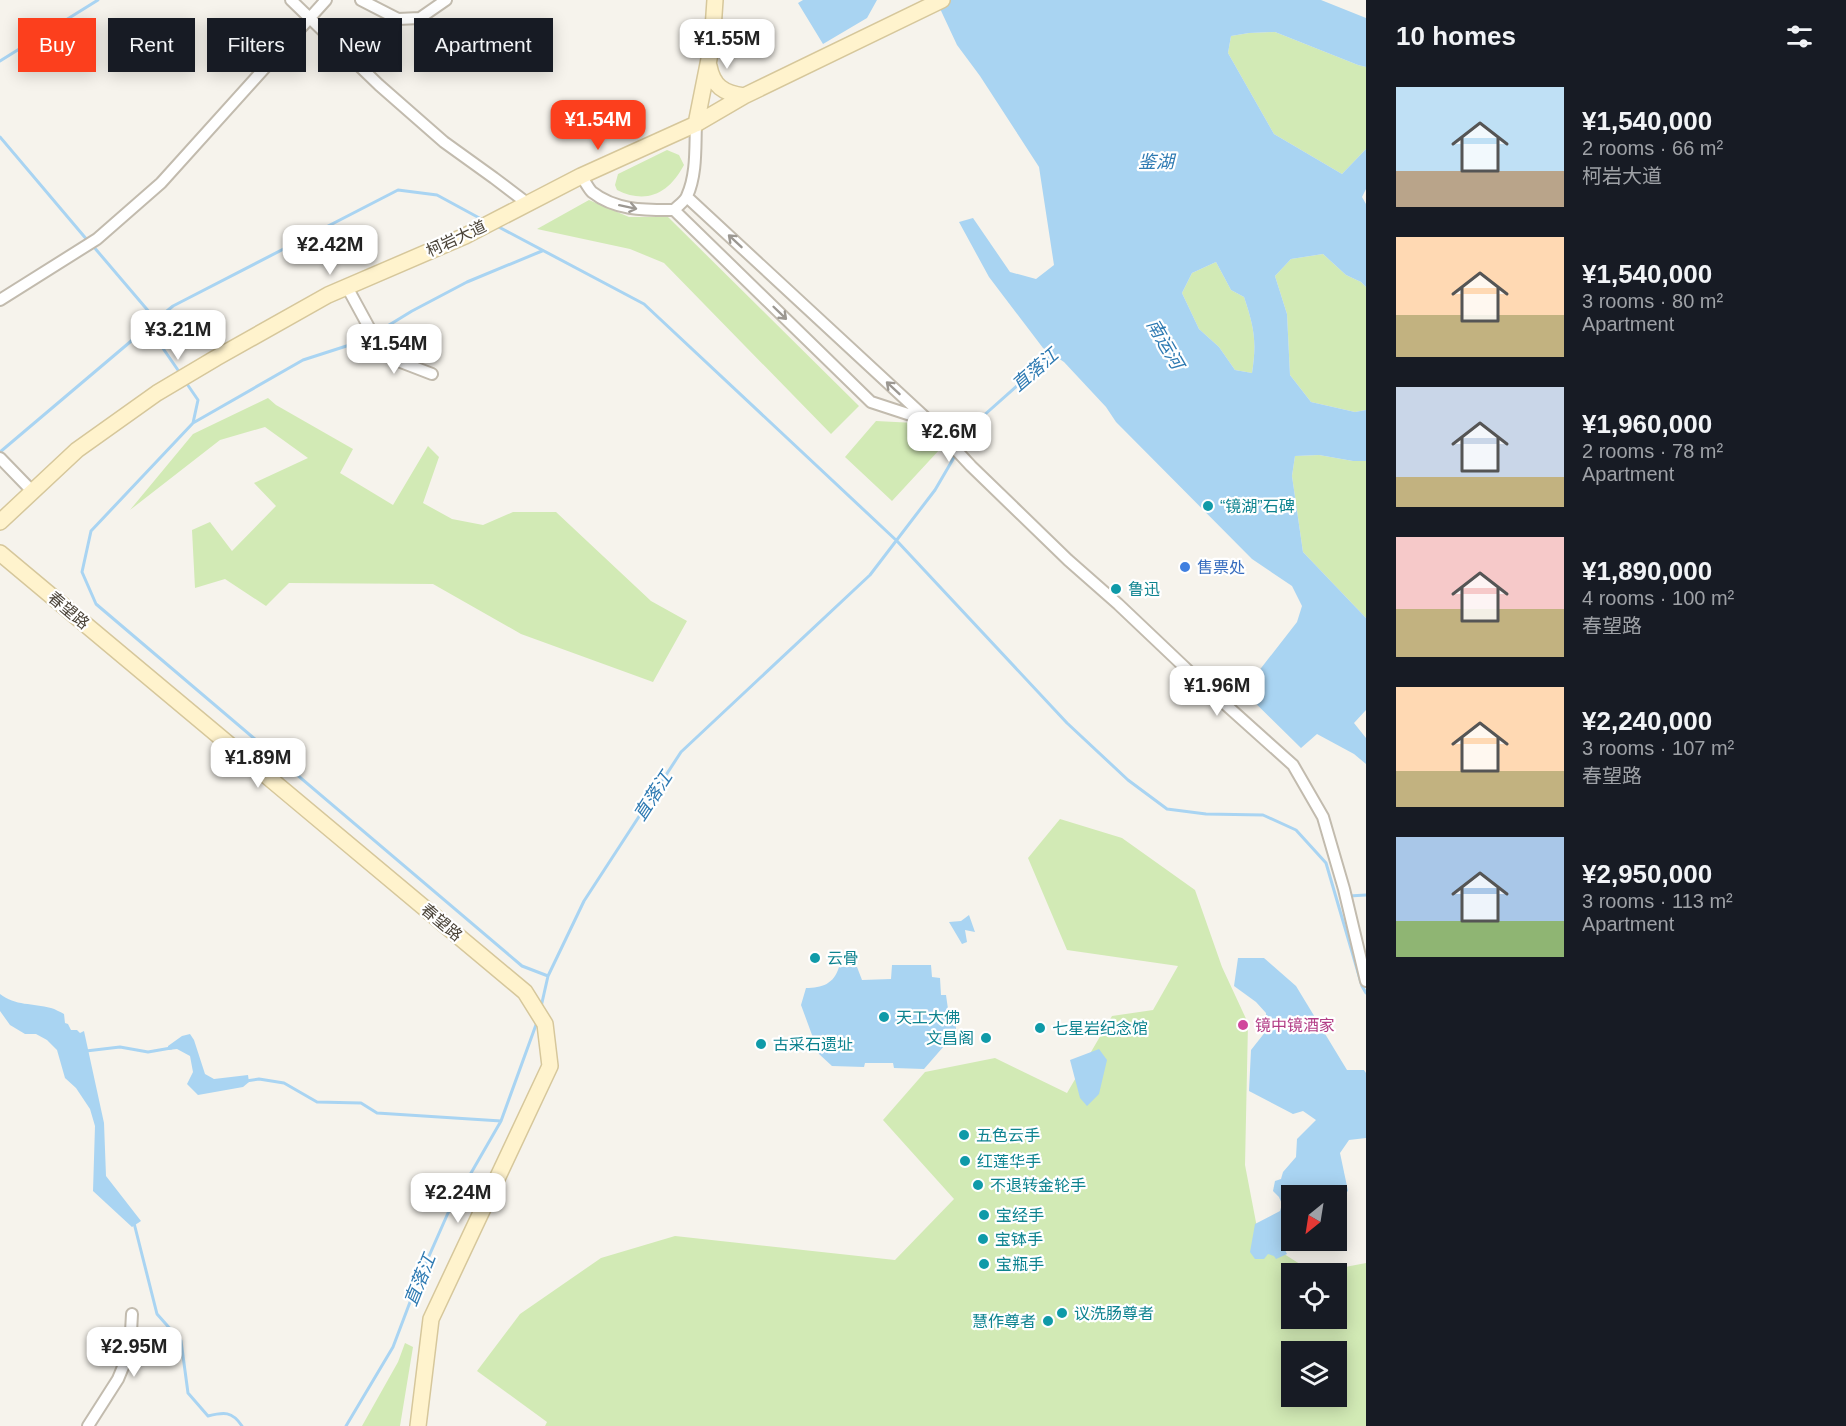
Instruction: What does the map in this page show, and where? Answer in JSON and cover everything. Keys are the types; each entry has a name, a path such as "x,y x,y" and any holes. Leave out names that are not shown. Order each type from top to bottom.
{"street":[{"path":"291,0 379,85 521,206"},
{"path":"0,300 97,239 161,183 326,0"},
{"path":"361,0 398,20 420,18 446,0"},
{"path":"674,210 687,197 695,160 696,124 712,44 716,0"},
{"name":"柯岩大道","path":"0,522 77,450 157,393 328,295 465,236 581,176 696,124 744,96 942,0"},
{"path":"712,44 708,63 711,79 719,87 732,94 744,96"},
{"path":"581,176 591,191 630,209 674,210 871,402 929,421"},
{"path":"687,197 929,421 1068,560 1293,765 1323,817 1366,981"},
{"path":"347,287 378,344 393,359 432,374"},
{"path":"0,459 33,492"},
{"name":"春望路","path":"0,553 525,992 543,1022 550,1066 431,1319 418,1426"},
{"path":"88,1426 118,1379 130,1350 132,1314"}],"green space":[{"path":"1275,32 1366,67 1366,149 1342,174 1274,134 1228,53 1231,36"},
{"path":"667,150 679,155 684,165 664,189 647,196 617,190 615,185 618,174"},
{"path":"589,200 629,217 668,217 859,406 831,434 664,263 630,249 537,229"},
{"path":"1323,254 1346,275 1366,287 1366,410 1355,412 1311,402 1290,375 1287,314 1275,276 1291,259"},
{"path":"1216,262 1231,290 1244,297 1254,334 1252,373 1235,370 1219,347 1199,329 1182,293 1192,273"},
{"path":"268,398 276,405 353,449 340,473 393,505 428,446 439,457 423,503 452,519 483,525 513,512 556,512 651,601 687,621 653,682 521,634 433,584 289,583 266,606 225,579 195,588 192,530 210,522 232,551 276,506 254,483 308,458 265,427 220,440 130,510 193,434"},
{"path":"876,421 915,423 941,448 892,501 845,457"},
{"path":"1319,455 1366,461 1366,618 1303,552 1292,476 1295,456"},
{"path":"1060,819 1122,838 1195,890 1222,967 1248,1023 1245,1165 1259,1238 1298,1263 1281,1263 1281,1329 1347,1329 1347,1267 1366,1263 1366,1426 545,1426 547,1422 477,1371 520,1314 601,1258 675,1236 895,1260 954,1199 883,1120 925,1072 995,1058 1067,1093 1112,1016 1153,1010 1178,966 1067,950 1028,858"},
{"path":"405,1343 413,1347 400,1426 362,1426 398,1362"}],"water":[{"path":"803,0 877,0 867,18 823,44 798,3"},
{"name":"鉴湖","path":"936,0 1321,0 1366,18 1366,67 1275,32 1231,36 1228,53 1274,134 1342,174 1366,149 1366,189 1362,197 1366,204 1366,287 1346,275 1323,254 1291,259 1275,276 1287,314 1290,375 1311,402 1355,412 1366,410 1366,461 1319,455 1295,456 1292,476 1303,552 1366,618 1366,710 1354,723 1366,738 1366,764 1354,754 1317,734 1301,748 1237,685 1243,677 1251,681 1297,622 1302,606 1292,586 1252,559 1116,422 1106,407 1064,362 1043,348 989,277 959,222 973,218 1010,272 1036,279 1054,265 1039,167 957,45","holes":["1216,262 1231,290 1244,297 1250,317 1254,334 1252,373 1235,370 1219,347 1199,329 1182,293 1192,273"]},
{"path":"969,915 975,932 965,930 967,942 962,944 949,922 961,921"},
{"path":"1238,958 1264,958 1296,986 1347,1070 1364,1070 1366,1073 1366,1138 1349,1140 1340,1153 1347,1185 1281,1185 1281,1202 1273,1191 1275,1181 1281,1179 1283,1172 1296,1157 1297,1139 1316,1120 1303,1111 1293,1114 1249,1091 1251,1050 1266,1031 1266,1013 1256,1002 1234,986"},
{"path":"892,965 931,965 932,977 940,978 941,995 946,995 948,1009 955,1010 956,1029 952,1030 951,1038 924,1069 894,1068 893,1063 865,1063 864,1067 832,1066 819,1054 801,1005 806,988 827,984 837,973 839,967 857,967 862,980 891,979"},
{"path":"0,994 18,1002 54,1009 64,1014 65,1023 71,1030 77,1030 80,1033 84,1031 104,1123 106,1176 141,1221 132,1227 93,1191 95,1126 90,1109 76,1088 65,1078 57,1050 47,1040 36,1034 25,1034 10,1025 0,1011"},
{"path":"190,1034 205,1074 214,1079 248,1075 249,1082 243,1087 198,1095 187,1084 193,1072 190,1056 177,1049 168,1050 168,1046 182,1036"},
{"path":"1099,1049 1107,1060 1099,1094 1087,1106 1080,1098 1070,1060"},
{"path":"1281,1208 1281,1251 1286,1251 1287,1254 1276,1259 1268,1254 1264,1259 1255,1259 1250,1252 1255,1224 1280,1211"}],"waterway":[{"path":"0,61 98,0"},
{"path":"0,137 88,241"},
{"path":"180,373 153,334 156,320 173,306 398,190 437,195 483,220"},
{"path":"495,225 644,304 897,541 1067,723 1128,780 1167,809 1206,814 1263,815 1296,830 1326,863 1366,993"},
{"path":"0,452 156,320 93,246"},
{"path":"376,333 467,282 542,251"},
{"path":"193,423 303,360 371,336"},
{"name":"直落江","path":"541,1007 548,976 584,901 681,752 870,575 935,490 973,425 1054,353"},
{"path":"185,381 198,400 193,423 91,531 82,572 96,604 522,966 548,976"},
{"path":"1349,896 1366,895"},
{"name":"直落江","path":"346,1426 393,1347 418,1281 448,1213 501,1121 537,1022"},
{"path":"86,1051 120,1047 148,1052 171,1048"},
{"path":"246,1081 259,1079 284,1083 317,1102 361,1103 377,1113 501,1121"},
{"path":"134,1223 157,1314 181,1341 188,1393 208,1416 231,1415 242,1426"}],"place":[{"name":"“镜湖”石碑","path":"1208,506"},
{"name":"售票处","path":"1185,567"},
{"name":"鲁迅","path":"1116,589"},
{"name":"云骨","path":"815,958"},
{"name":"天工大佛","path":"884,1017"},
{"name":"镜中镜酒家","path":"1243,1025"},
{"name":"七星岩纪念馆","path":"1040,1028"},
{"name":"文昌阁","path":"986,1038"},
{"name":"古采石遗址","path":"761,1044"},
{"name":"五色云手","path":"964,1135"},
{"name":"红莲华手","path":"965,1161"},
{"name":"不退转金轮手","path":"978,1185"},
{"name":"宝经手","path":"984,1215"},
{"name":"宝钵手","path":"983,1239"},
{"name":"宝瓶手","path":"984,1264"},
{"name":"议洗肠尊者","path":"1062,1313"},
{"name":"慧作尊者","path":"1048,1321"}],"water label":[{"name":"南运河","path":"1165,344"}]}
